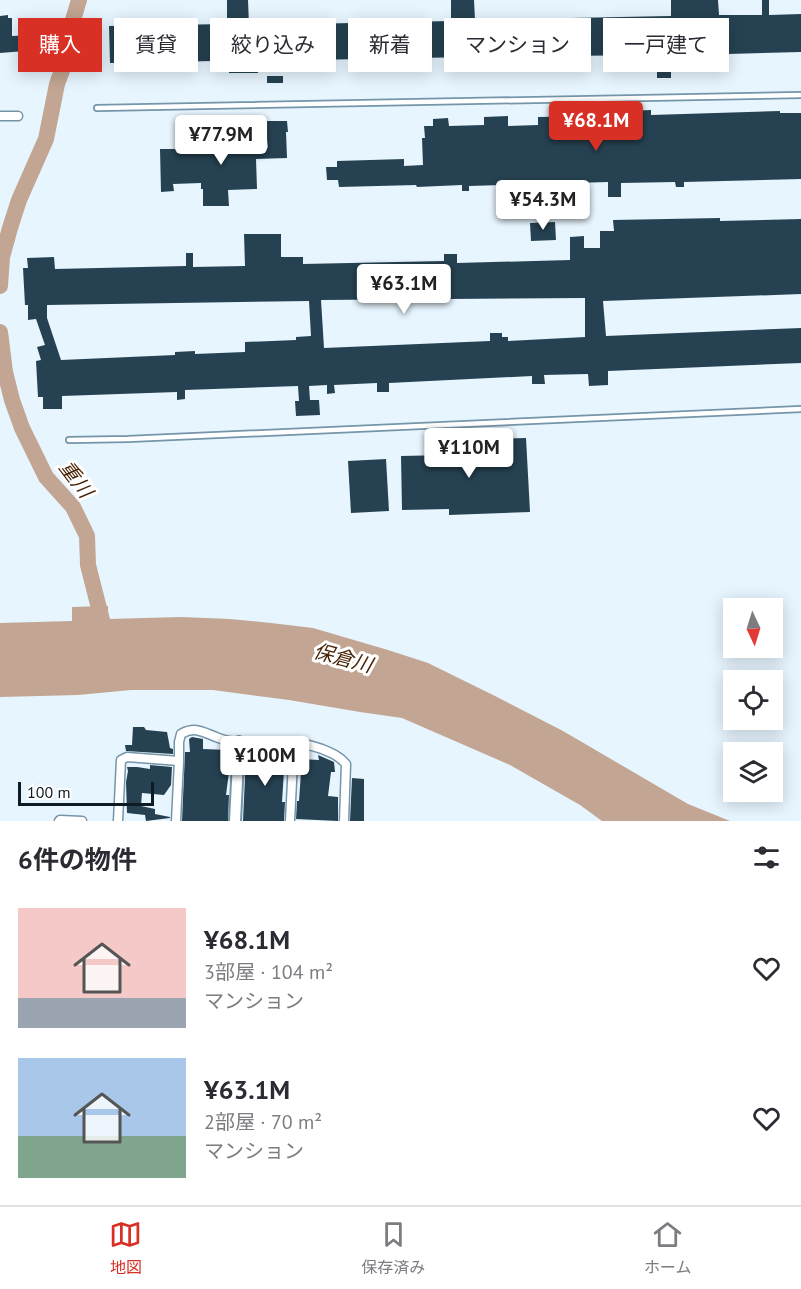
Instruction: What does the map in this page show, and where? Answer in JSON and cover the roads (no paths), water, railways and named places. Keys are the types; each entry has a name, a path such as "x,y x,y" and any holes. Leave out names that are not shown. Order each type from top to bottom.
{"street":[{"path":"0,116 18,116"},
{"path":"176,821 179,742 182,734 196,729 223,740 294,742 310,744 333,753 346,764 344,821"},
{"path":"235,821 239,742"},
{"path":"290,821 294,742"},
{"path":"118,821 121,760 127,757 179,761"},
{"path":"59,821 82,821"}],"lane":[{"path":"97,108 801,95"},
{"path":"69,440 801,409"}],"water":[{"name":"保倉川","path":"108,606 108,619 181,617 230,619 313,628 428,663 563,731 688,804 730,821 602,821 580,805 510,765 402,718 213,690 131,690 78,695 0,697 0,623 72,621 72,607"}],"waterway":[{"name":"重川","path":"0,286 2,257 10,228 19,200 46,139 57,84 67,57 79,0"},
{"name":"重川","path":"0,332 5,372 22,428 46,477 73,507 87,536 88,565 104,628"}]}
